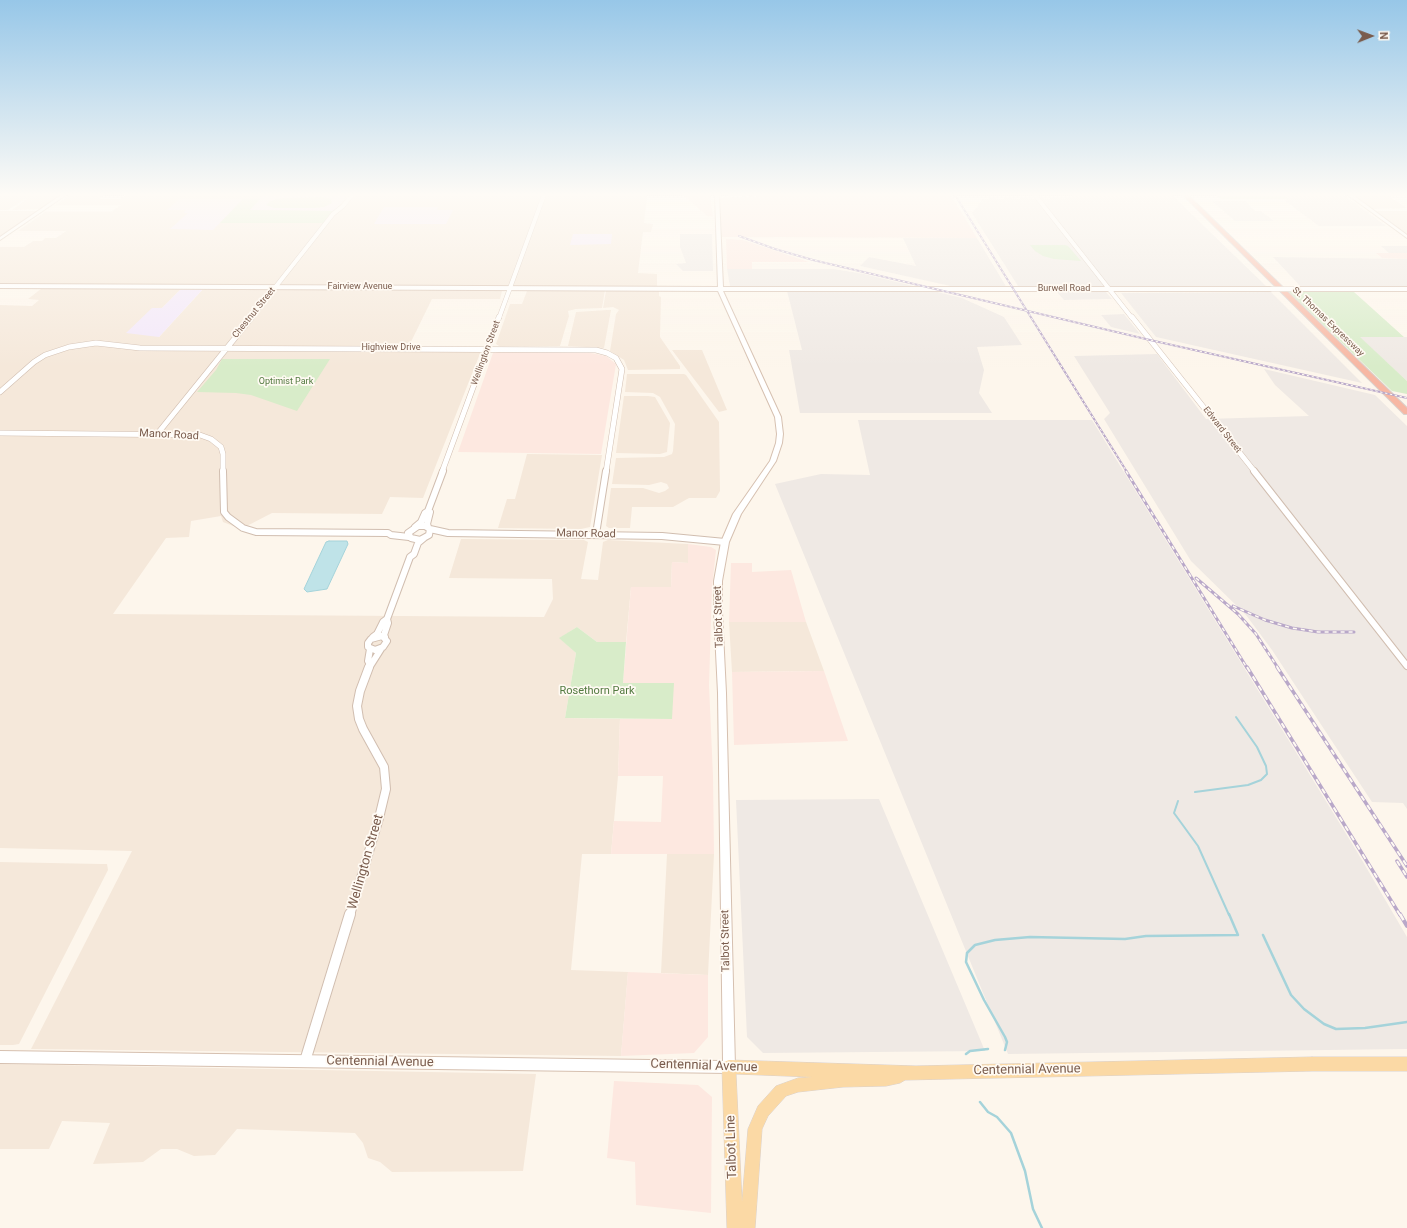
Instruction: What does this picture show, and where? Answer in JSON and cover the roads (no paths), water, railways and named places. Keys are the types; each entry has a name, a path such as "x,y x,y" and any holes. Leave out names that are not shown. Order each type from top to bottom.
{"highway":[{"name":"St. Thomas Expressway","path":"1244,252 1407,412"}],"main road":[{"name":"Talbot Street","path":"719,252 720,289 722,298 778,417 780,426 777,452 768,469 752,490 737,514 724,542 718,581 722,694 729,1067"},
{"name":"Fairview Avenue","path":"0,286 720,289"},
{"name":"Burwell Road","path":"720,289 1407,289"},
{"name":"Centennial Avenue","path":"0,1057 729,1067 916,1073 1312,1064 1407,1064"},
{"name":"Talbot Line","path":"729,1067 735,1228"},
{"path":"748,1228 755,1129 763,1111 781,1091 798,1085 843,1080 886,1079 916,1073"}],"street":[{"name":"Chestnut Street","path":"158,433 225,348 304,252"},
{"name":"Wellington Street","path":"410,538 408,533 420,524 425,512 428,511 523,252"},
{"name":"Edward Street","path":"1081,252 1407,666"},
{"name":"Highview Drive","path":"0,392 39,358 53,351 77,345 100,343 137,348 589,349 607,353 616,358 621,365 618,394 596,534"},
{"name":"Manor Road","path":"0,434 158,433 200,435 211,439 218,444 223,454 224,512 228,517 243,528 256,532 388,533 422,526 448,533"},
{"name":"Wellington Street","path":"428,511 430,512 427,524 429,528"},
{"path":"410,557 414,554 418,543 430,533 429,528"},
{"name":"Manor Road","path":"388,533 417,540 448,533 662,536 724,542"},
{"path":"387,619 383,622 377,634 368,643 370,649 381,649 387,643 384,634 388,623 387,619 410,557 409,554 412,543 410,538"},
{"path":"373,638 379,636 385,637"},
{"name":"Wellington Street","path":"370,649 368,661 370,665"},
{"name":"Wellington Street","path":"305,1061 358,891 386,789 384,767 381,759 363,729 358,713 360,690 370,665 381,649"}],"water":[{"path":"347,541 348,544 327,589 307,592 304,589 326,542"}],"waterway":[{"path":"1195,792 1248,785 1261,780 1267,774 1266,766 1257,747 1236,717"},
{"path":"1178,801 1174,813 1198,846 1229,915"},
{"path":"1005,1050 1007,1042 1005,1037 984,1000 966,962 967,953 975,945 995,940 1030,937 1125,939 1146,936 1238,935 1229,914"},
{"path":"1263,935 1291,995 1304,1009 1324,1024 1336,1029 1365,1028 1407,1022"},
{"path":"966,1054 970,1051 988,1049"},
{"path":"980,1102 988,1112 997,1117 1011,1133 1025,1171 1033,1209 1042,1228"}],"railway":[{"path":"786,252 1027,311"},
{"path":"991,252 1027,311"},
{"path":"1027,311 1407,398"},
{"path":"1027,311 1127,472"},
{"path":"1126,471 1247,668"},
{"path":"1196,578 1238,614 1256,634 1278,668"},
{"path":"1233,606 1265,620 1292,628 1318,632 1354,632"},
{"path":"1247,667 1400,915"},
{"path":"1277,667 1407,866"},
{"path":"1397,861 1407,877"},
{"path":"1400,914 1407,926"}],"park label":[{"name":"Optimist Park","path":"286,382"},
{"name":"Rosethorn Park","path":"597,691"}]}
